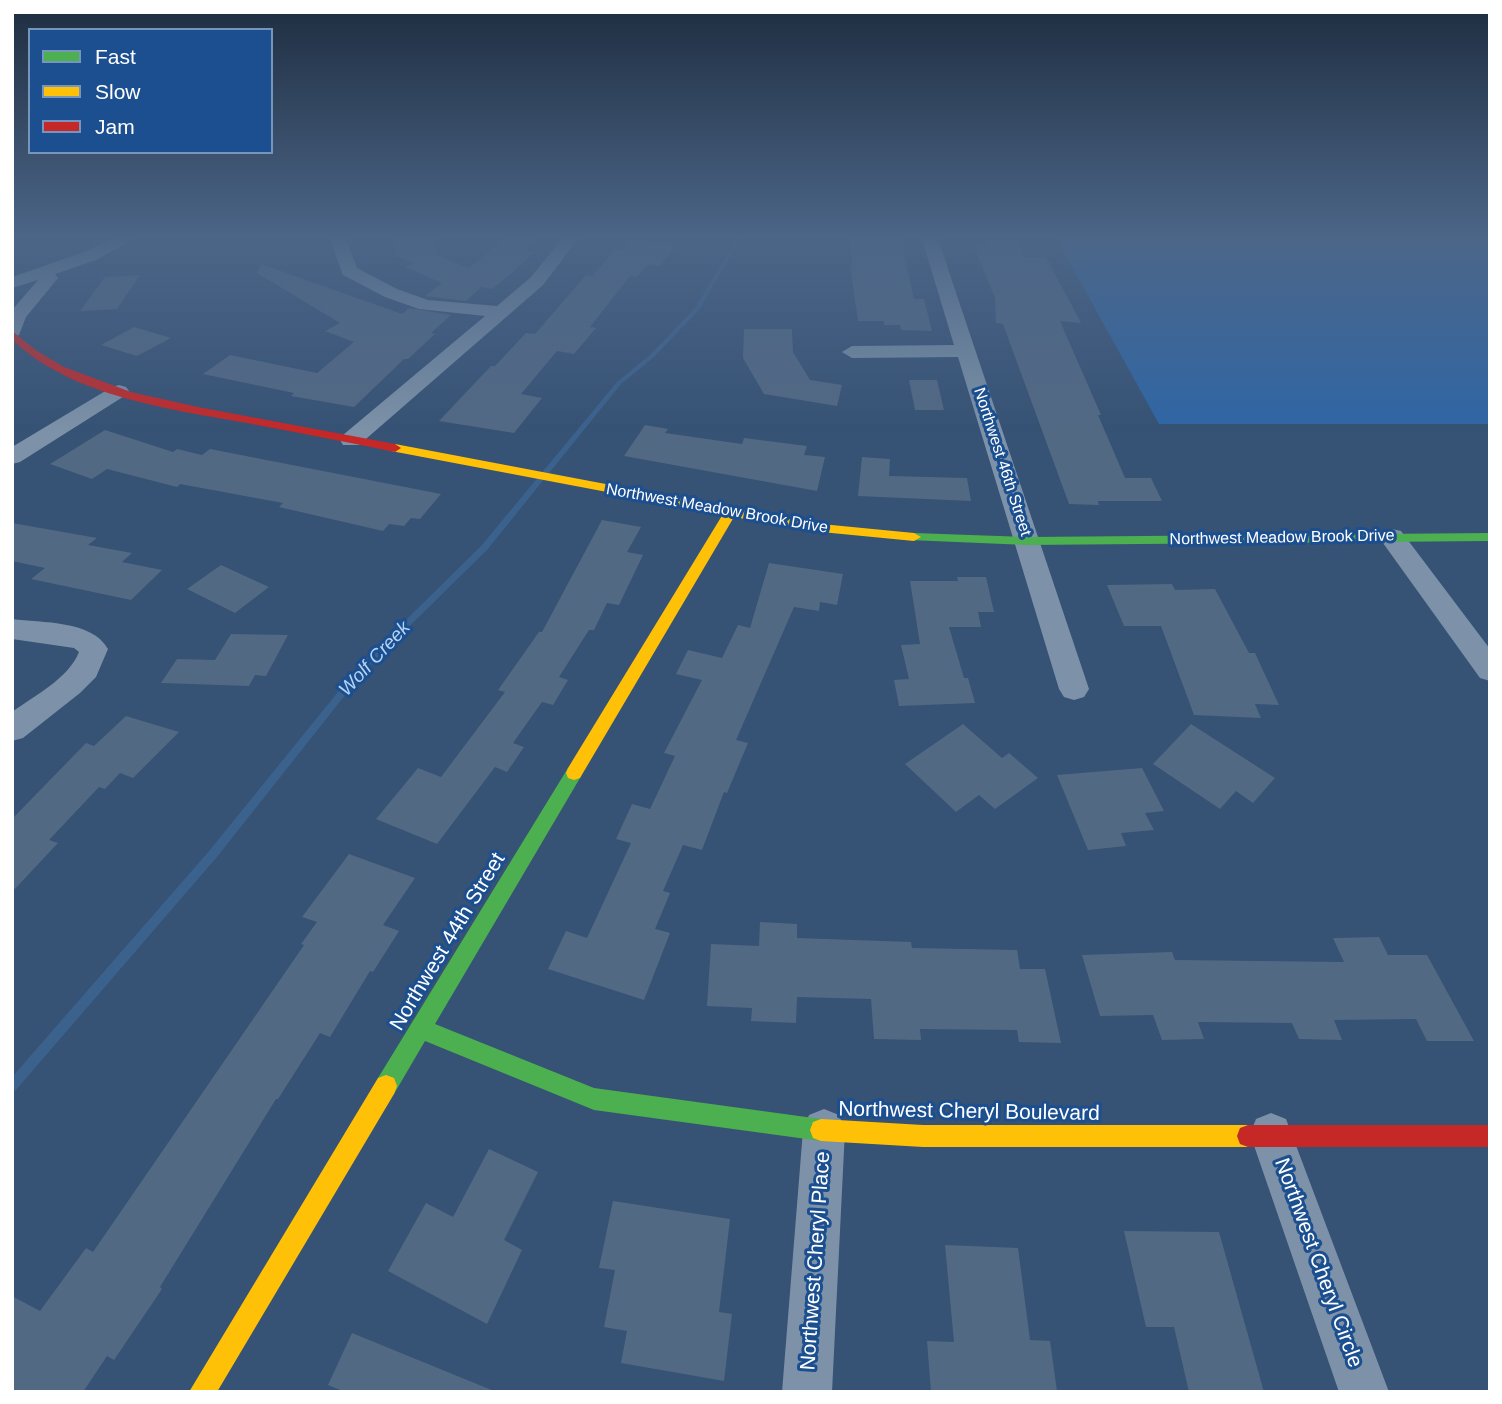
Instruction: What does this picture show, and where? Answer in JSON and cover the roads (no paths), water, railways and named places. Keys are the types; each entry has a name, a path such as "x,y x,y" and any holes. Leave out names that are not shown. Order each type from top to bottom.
{"street":[{"name":"Northwest Meadow Brook Drive","path":"29,302 16,316 12,332 17,344 43,360 119,391 211,414 824,529 917,537 1027,541 1490,537"},
{"path":"416,302 425,305 501,312"},
{"path":"351,440 513,302"},
{"name":"Northwest 46th Street","path":"950,302 1073,689"},
{"path":"852,352 966,351"},
{"path":"12,457 119,391"},
{"name":"Northwest 44th Street","path":"202,1392 730,513"},
{"path":"1392,537 1490,670"},
{"path":"12,629 81,639 94,649 86,669 70,685 12,729"},
{"name":"Northwest Cheryl Boulevard","path":"421,1029 594,1099 824,1129 923,1136 1490,1136"},
{"name":"Northwest Cheryl Place","path":"807,1392 824,1129"},
{"name":"Northwest Cheryl Circle","path":"1271,1134 1364,1392"}],"waterway":[{"name":"Wolf Creek","path":"12,1086 213,854 362,668 484,548 619,383 652,356 701,302"}]}
